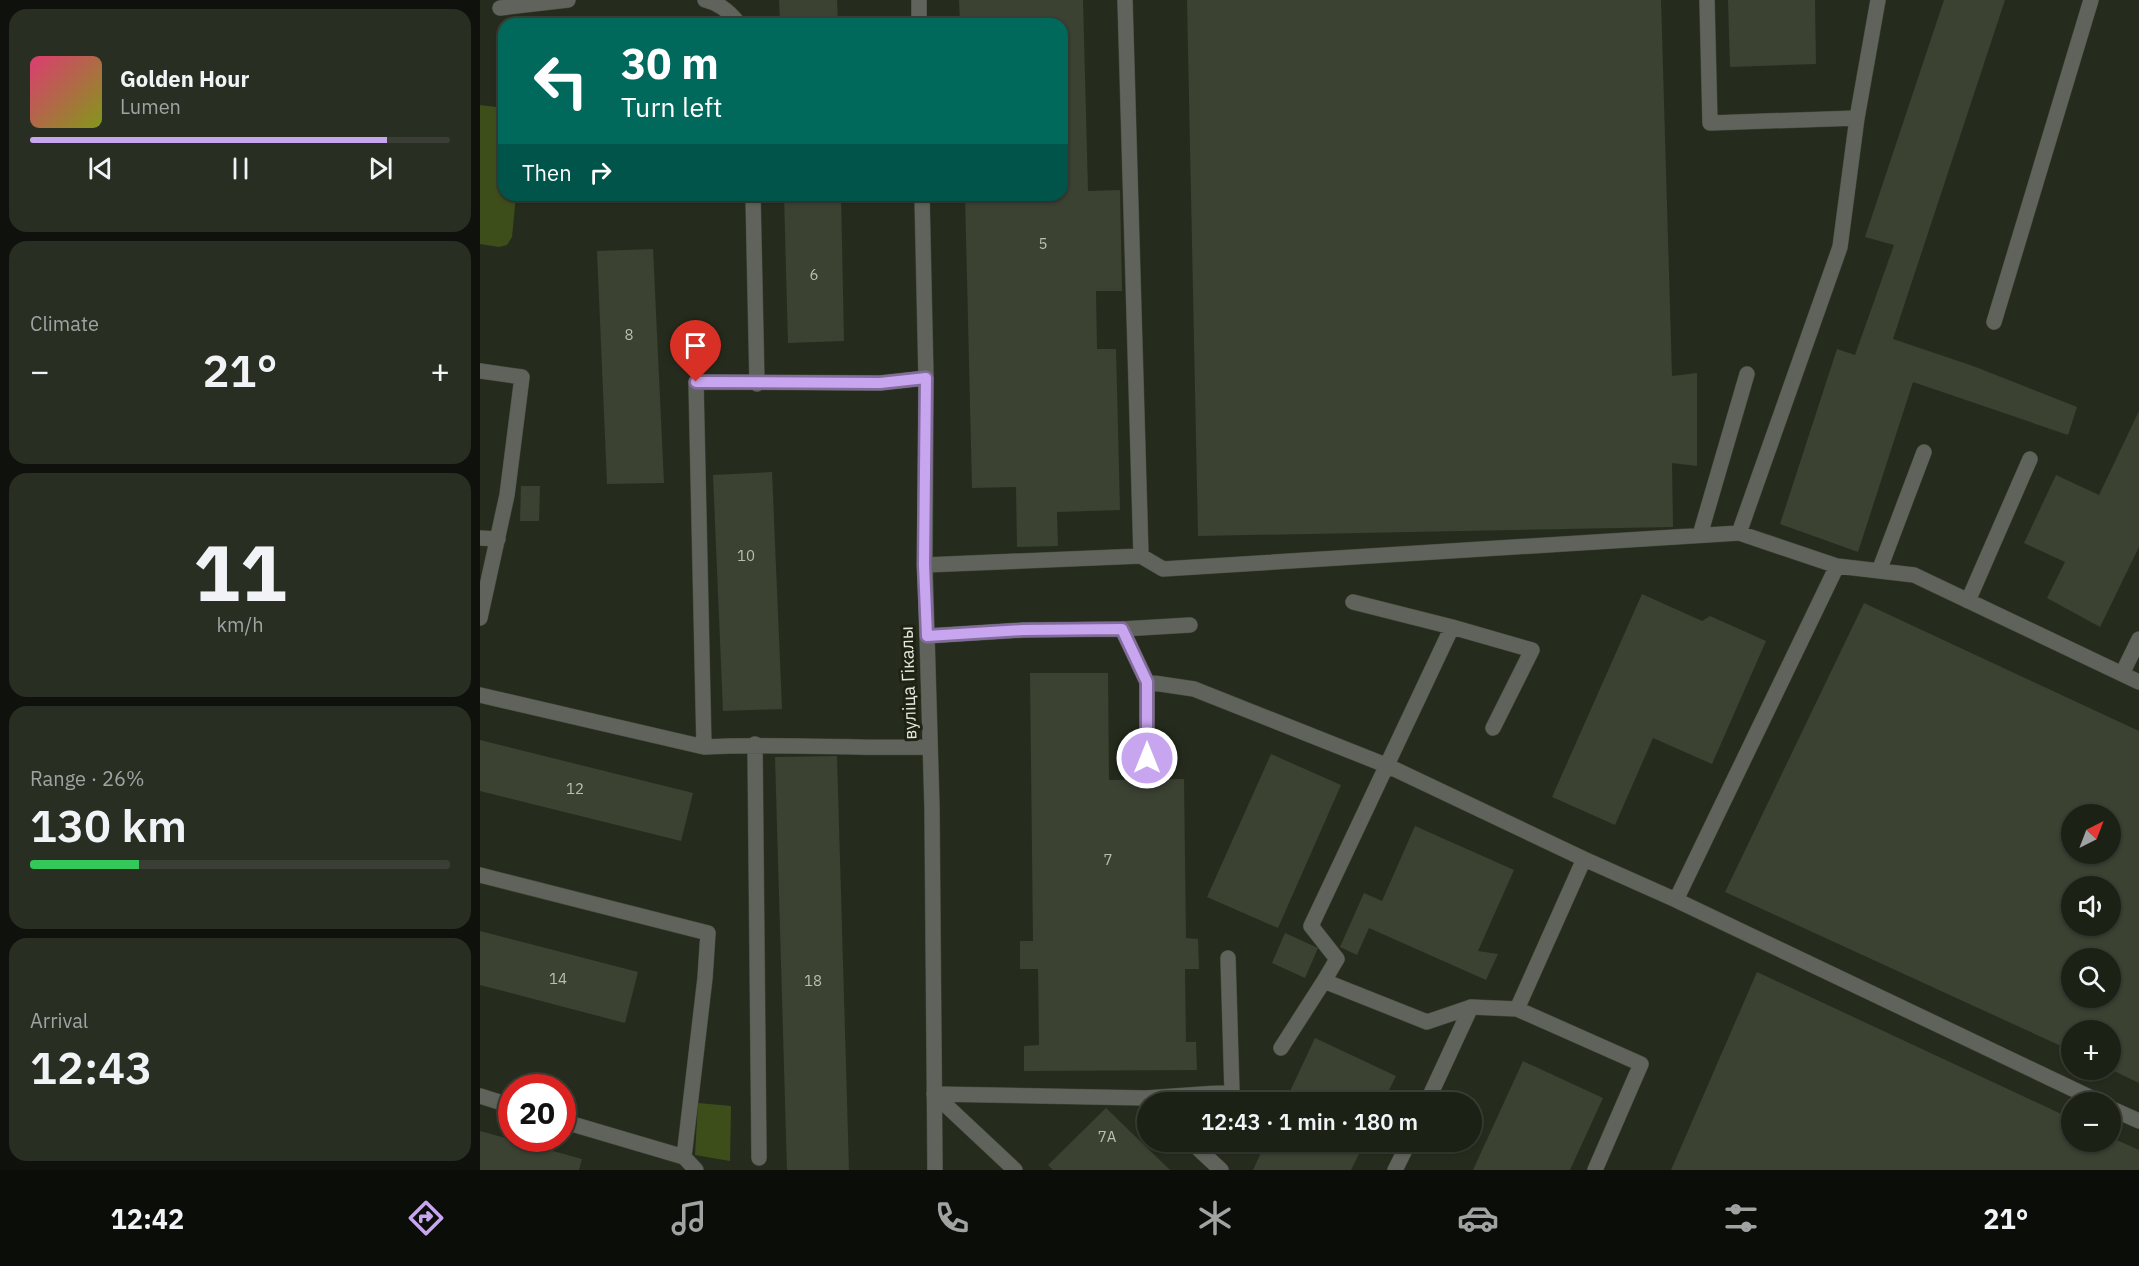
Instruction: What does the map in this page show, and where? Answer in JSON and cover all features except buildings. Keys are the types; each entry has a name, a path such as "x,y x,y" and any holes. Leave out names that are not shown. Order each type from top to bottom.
{"street":[{"path":"500,8 568,0"},
{"path":"705,0 714,2 734,18"},
{"path":"919,0 919,18"},
{"path":"1125,0 1141,556"},
{"path":"1707,0 1710,123 1857,118"},
{"path":"1739,533 1840,247 1857,118 1878,0"},
{"path":"1994,322 2091,0"},
{"path":"753,201 757,384"},
{"name":"вуліца Гікалы","path":"922,201 926,378 924,565 932,808 935,1170"},
{"path":"480,370 522,377 507,495 480,618"},
{"path":"1700,536 1747,374"},
{"path":"704,747 696,382 880,383 926,378"},
{"path":"1879,571 1924,452"},
{"path":"1968,601 2030,459"},
{"path":"924,565 1141,556 1163,568 1739,533 1837,566 1914,575 2139,682"},
{"path":"480,538 498,539"},
{"path":"1676,900 1837,566"},
{"path":"1353,602 1532,650 1493,728"},
{"path":"927,636 1023,630 1122,629 1190,625"},
{"path":"1281,1048 1337,959 1311,926 1452,627"},
{"path":"1122,629 1147,682 1147,758"},
{"path":"2122,674 2139,639"},
{"path":"1147,682 1194,689 1388,766 2079,1092"},
{"path":"480,695 704,747 755,744 930,747"},
{"path":"755,744 759,1158"},
{"path":"1517,1009 1584,859"},
{"path":"480,875 708,933 684,1158"},
{"path":"1228,958 1232,1092"},
{"path":"1324,981 1427,1022 1471,1007 1517,1009 1641,1064 1595,1170"},
{"path":"1432,1092 1471,1007"},
{"path":"934,1094 1137,1100"},
{"path":"934,1094 1014,1170"},
{"path":"480,1096 498,1102"},
{"path":"2121,1113 2139,1121"},
{"path":"576,1125 684,1158 696,1170"},
{"path":"1202,1152 1221,1170"},
{"path":"1395,1170 1404,1152"}],"green space":[{"path":"480,105 498,107 498,201 515,201 512,237 507,245 499,247 480,244"},
{"path":"698,1103 731,1106 730,1161 695,1155"}],"route":[{"path":"696,382 880,383 926,378 924,565 927,636 1023,630 1122,629 1147,682 1147,758"}]}
